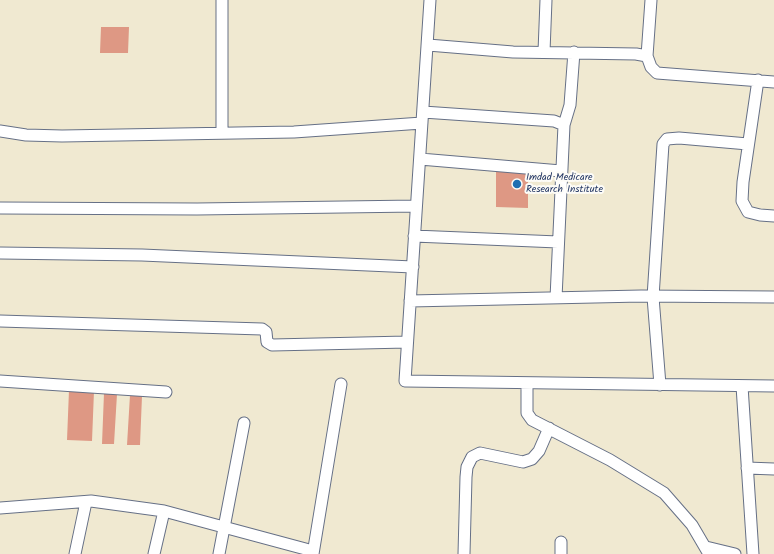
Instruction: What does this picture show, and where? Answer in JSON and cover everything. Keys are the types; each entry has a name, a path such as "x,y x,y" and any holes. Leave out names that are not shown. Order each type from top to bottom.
{"street":[{"path":"222,0 222,133"},
{"path":"430,0 405,381 774,386"},
{"path":"544,52 546,0"},
{"path":"651,0 648,56 651,67 657,73 774,82"},
{"path":"428,45 477,50 636,54 648,56"},
{"path":"556,298 564,125 570,105 574,52"},
{"path":"758,80 748,144 742,201 748,212 774,216"},
{"path":"0,131 33,136 294,132 423,118 554,121 564,125"},
{"path":"660,385 653,297 663,144 667,139 679,138 748,144"},
{"path":"420,159 561,171"},
{"path":"0,208 197,209 416,206"},
{"path":"414,236 558,242"},
{"path":"0,253 142,255 413,267"},
{"path":"410,301 556,298 774,297"},
{"path":"0,321 262,329 266,332 267,342 272,345 407,342"},
{"path":"0,381 166,392"},
{"path":"527,383 527,413 532,420 616,464 664,493 682,512 708,550 735,554"},
{"path":"0,508 86,502 164,511 313,553 341,384"},
{"path":"742,386 753,554"},
{"path":"219,554 244,423"},
{"path":"464,554 466,477 467,467 472,457 480,453 523,462 532,459 539,451 549,428"},
{"path":"747,468 774,469"},
{"path":"75,554 86,502"},
{"path":"154,554 164,511"},
{"path":"560,554 561,542"}],"building":[{"path":"101,27 129,27 128,53 100,53"},
{"path":"496,169 528,169 528,208 496,207"},
{"path":"69,390 94,391 92,441 67,440"},
{"path":"104,393 117,394 114,444 102,444"},
{"path":"130,395 142,396 140,445 127,445"}],"place":[{"name":"Imdad Medicare Research Institute","path":"517,184"}]}
